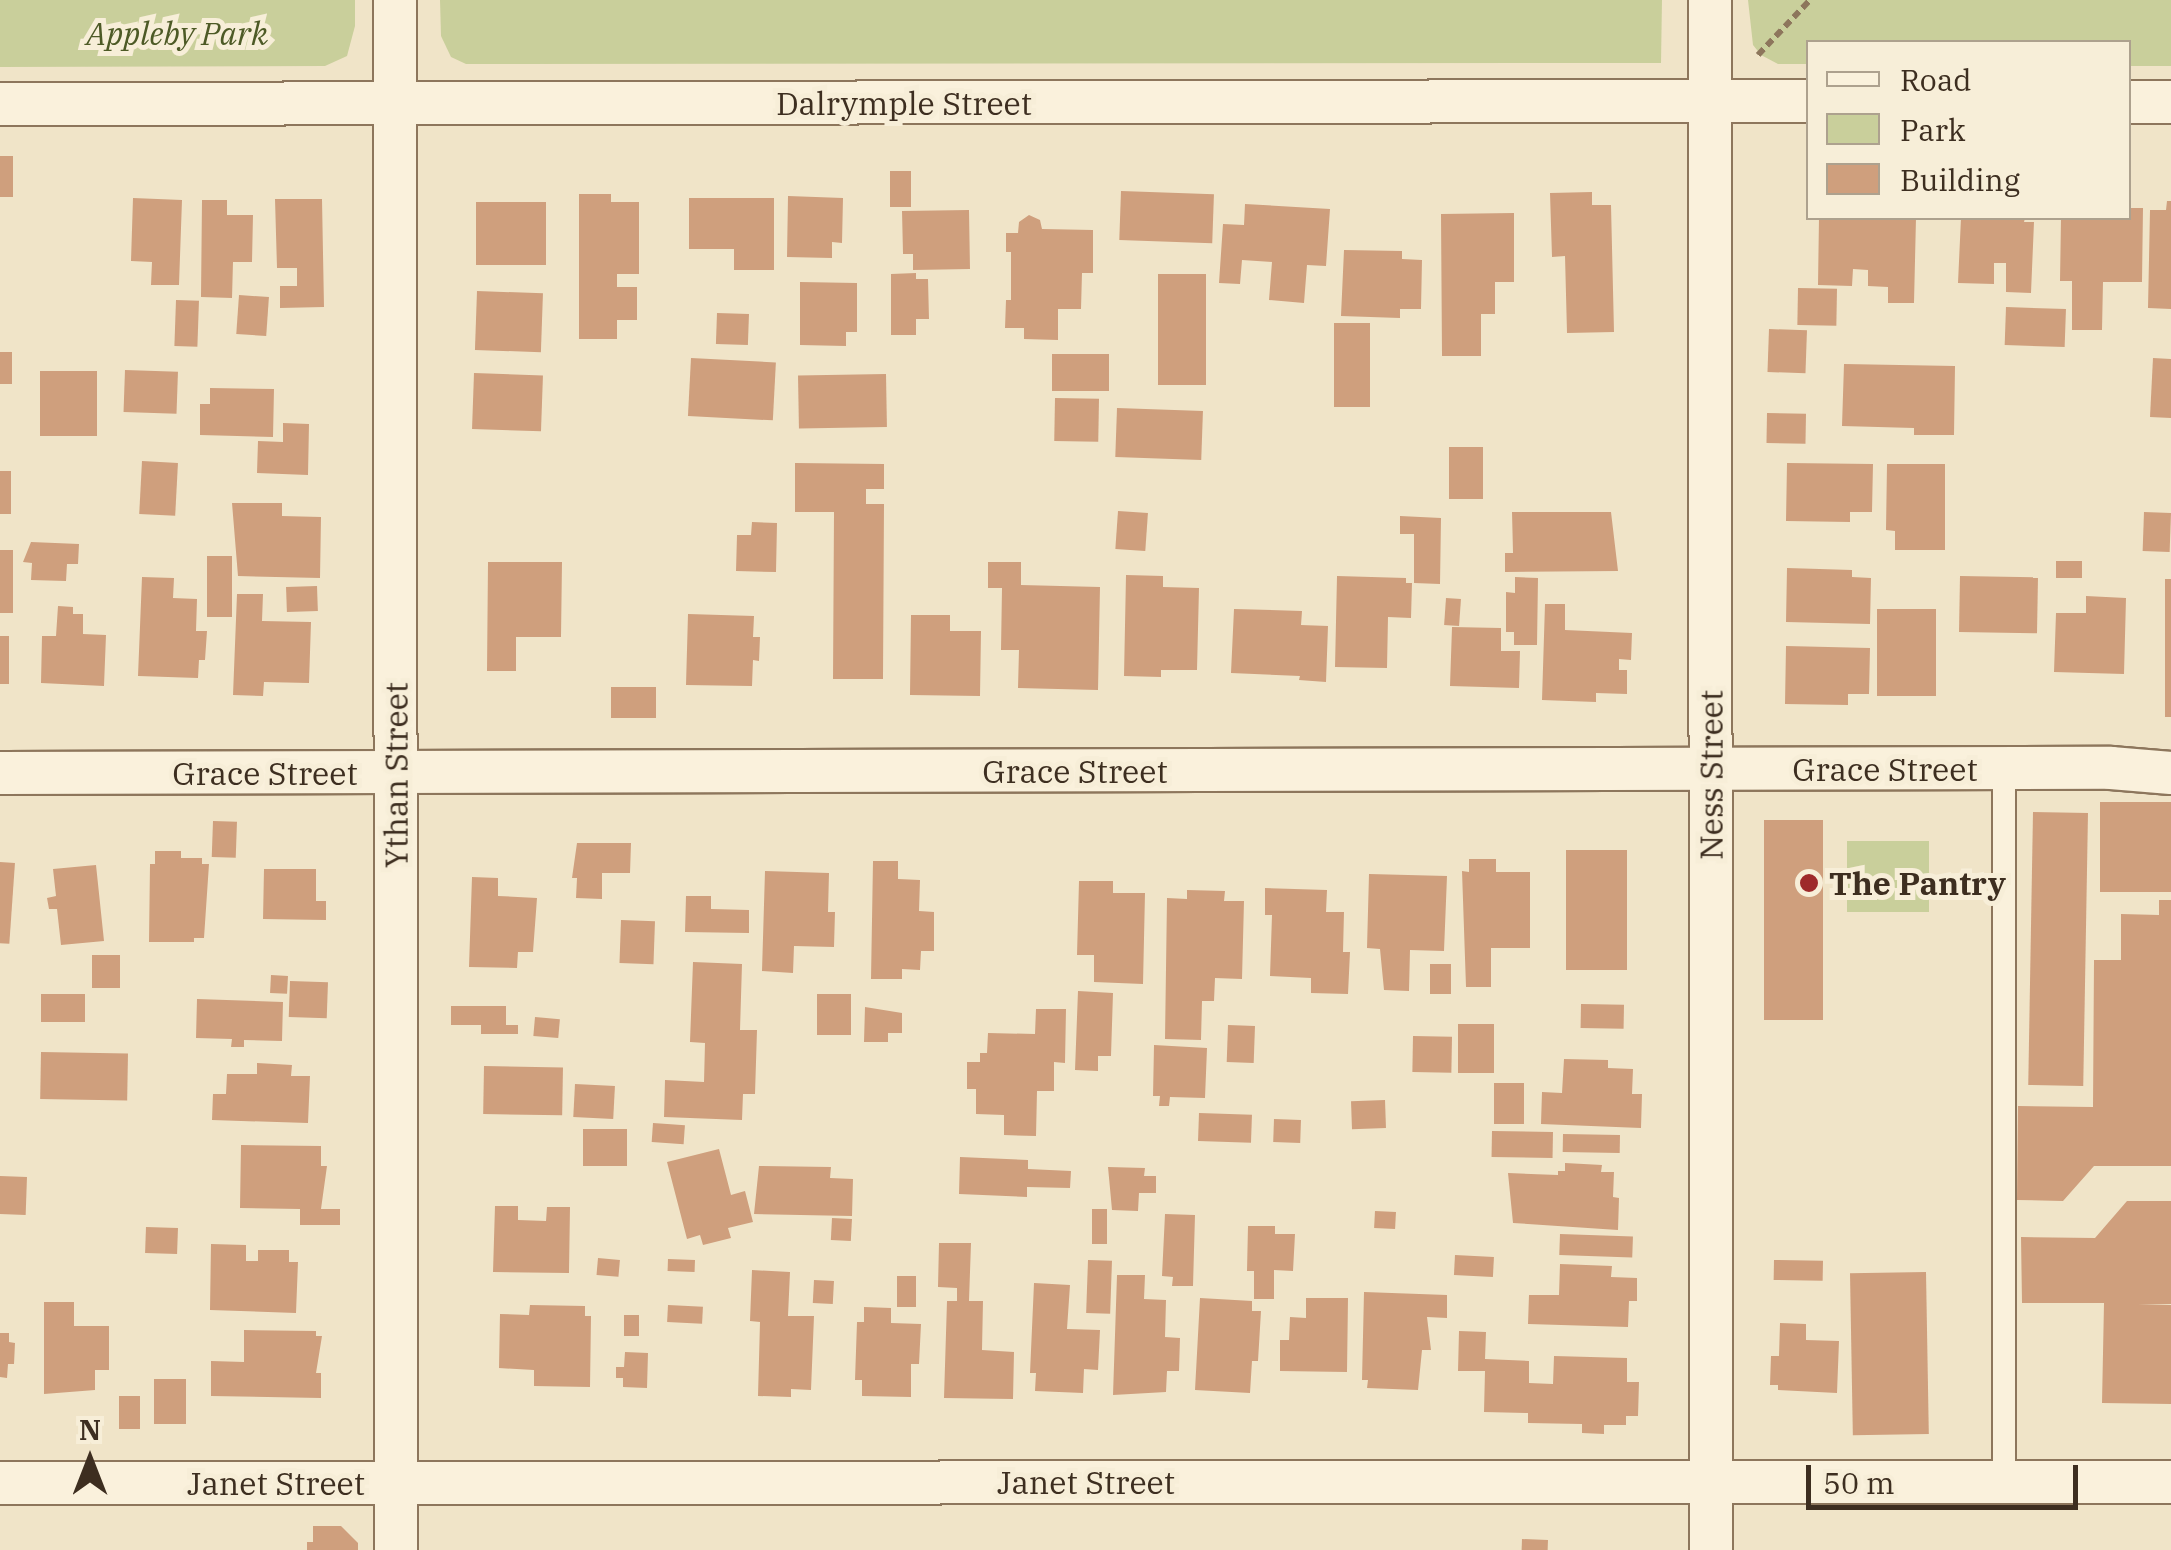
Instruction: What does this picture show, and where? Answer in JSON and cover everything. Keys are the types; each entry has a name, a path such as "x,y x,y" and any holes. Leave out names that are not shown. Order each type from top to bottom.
{"street":[{"name":"Ythan Street","path":"395,0 396,1550"},
{"name":"Ness Street","path":"1710,0 1712,1550"},
{"name":"Dalrymple Street","path":"0,104 1806,101"},
{"path":"2131,102 2171,102"},
{"name":"Grace Street","path":"0,773 2164,769"},
{"name":"Janet Street","path":"0,1483 2171,1482"}],"lane":[{"path":"2004,769 2004,1483"}],"path":[{"path":"1758,55 1810,0"}],"green space":[{"name":"Appleby Park","path":"0,0 355,0 355,26 347,56 325,66 0,67"},
{"path":"440,0 1662,0 1661,63 466,64 451,57 441,36"},
{"path":"1748,0 2171,0 2171,66 2131,66 2131,40 1806,40 1806,64 1778,64 1761,55 1753,45"},
{"path":"1847,841 1929,841 1929,912 1847,912"}],"building":[{"path":"0,156 13,156 13,197 0,197"},
{"path":"890,171 911,171 911,207 890,207"},
{"path":"1121,191 1214,194 1212,243 1119,240"},
{"path":"1592,192 1592,205 1611,205 1614,332 1567,333 1565,256 1552,257 1550,193"},
{"path":"579,194 611,194 611,202 639,202 639,274 617,274 617,287 637,287 637,320 617,320 617,339 579,339"},
{"path":"788,196 843,198 842,243 832,242 832,258 787,257"},
{"path":"133,198 182,200 179,285 151,285 152,262 131,261"},
{"path":"689,198 774,198 774,270 734,270 734,249 689,249"},
{"path":"275,199 322,199 324,307 280,308 280,286 297,286 297,268 277,268"},
{"path":"202,200 227,200 227,215 253,215 252,262 233,262 232,298 201,297"},
{"path":"2167,201 2171,201 2171,309 2148,308 2150,210 2166,210"},
{"path":"476,202 546,202 546,265 476,265"},
{"path":"1245,204 1330,209 1326,266 1307,265 1304,303 1269,300 1272,262 1242,260 1240,284 1219,283 1223,224 1244,225"},
{"path":"2131,208 2143,208 2142,282 2103,282 2102,330 2072,330 2072,281 2060,281 2061,220 2131,220"},
{"path":"969,210 970,269 913,270 913,254 903,254 902,211"},
{"path":"1514,213 1514,282 1495,282 1495,314 1481,314 1481,356 1442,356 1441,214"},
{"path":"1029,215 1040,220 1042,229 1093,230 1093,273 1082,273 1081,309 1058,309 1058,340 1024,339 1024,328 1005,328 1006,300 1011,300 1011,252 1006,252 1006,233 1018,233 1019,222"},
{"path":"1819,220 1916,220 1914,303 1888,303 1888,287 1868,286 1868,270 1853,269 1852,286 1818,285"},
{"path":"1961,220 2034,222 2031,293 2006,292 2006,263 1994,263 1994,284 1958,283"},
{"path":"1344,250 1402,251 1402,259 1422,260 1421,309 1400,309 1400,318 1341,316"},
{"path":"916,273 916,279 928,279 929,319 916,319 916,335 891,335 891,274"},
{"path":"1158,274 1206,274 1206,385 1158,385"},
{"path":"800,282 857,283 857,332 846,332 846,346 800,345"},
{"path":"1798,288 1837,289 1836,326 1797,325"},
{"path":"477,291 543,293 541,352 475,350"},
{"path":"239,295 269,297 266,336 236,334"},
{"path":"176,300 199,301 197,347 174,346"},
{"path":"2006,307 2066,309 2065,347 2005,345"},
{"path":"717,313 749,314 748,345 716,344"},
{"path":"1334,323 1370,323 1370,407 1334,407"},
{"path":"1769,329 1807,330 1805,373 1767,372"},
{"path":"0,352 12,352 12,384 0,384"},
{"path":"1052,354 1109,354 1109,391 1052,391"},
{"path":"691,358 776,362 773,420 688,416"},
{"path":"2153,358 2171,359 2171,418 2150,417"},
{"path":"1844,364 1955,366 1954,435 1914,435 1914,428 1842,426"},
{"path":"125,370 178,372 177,414 124,412"},
{"path":"40,371 97,371 97,436 40,436"},
{"path":"474,373 543,375 541,431 472,429"},
{"path":"886,374 887,427 799,429 798,376"},
{"path":"210,388 274,389 273,437 200,435 200,404 210,404"},
{"path":"1055,398 1099,399 1098,442 1054,441"},
{"path":"1117,408 1203,411 1201,460 1115,457"},
{"path":"1767,413 1806,414 1805,444 1766,443"},
{"path":"283,423 309,424 308,475 257,473 258,441 283,442"},
{"path":"1449,447 1483,447 1483,499 1449,499"},
{"path":"142,461 178,463 175,516 139,514"},
{"path":"795,463 884,464 884,489 866,489 866,504 884,504 883,679 833,679 834,512 795,512"},
{"path":"1787,463 1873,464 1872,512 1850,512 1850,522 1786,521"},
{"path":"1887,464 1945,464 1945,550 1895,550 1895,531 1886,530"},
{"path":"0,471 11,471 11,514 0,514"},
{"path":"232,503 282,503 282,516 321,517 320,578 238,576"},
{"path":"1118,511 1148,513 1145,551 1115,549"},
{"path":"1512,512 1611,512 1618,571 1505,572 1505,553 1513,553"},
{"path":"2144,512 2171,513 2170,552 2143,551"},
{"path":"1400,516 1441,518 1440,584 1414,583 1414,534 1400,534"},
{"path":"752,522 777,523 776,572 736,571 737,535 751,535"},
{"path":"31,542 79,544 78,564 67,564 66,581 31,580 32,563 23,562"},
{"path":"0,550 13,550 13,613 0,613"},
{"path":"207,556 232,556 232,617 207,617"},
{"path":"2056,561 2082,561 2082,578 2056,578"},
{"path":"488,562 562,562 561,637 516,637 516,671 487,671"},
{"path":"988,562 1021,562 1021,585 1100,587 1098,690 1018,688 1019,650 1001,650 1002,588 988,588"},
{"path":"1787,568 1852,570 1852,577 1871,578 1870,624 1786,622"},
{"path":"1126,575 1163,576 1163,587 1199,588 1197,670 1161,670 1161,677 1124,676"},
{"path":"1337,576 1406,578 1406,583 1412,583 1411,618 1388,617 1387,668 1335,667"},
{"path":"1960,576 2038,577 2037,633 1959,632"},
{"path":"142,577 174,578 173,598 197,599 196,631 207,631 205,660 199,660 198,678 138,676"},
{"path":"1515,577 1538,578 1537,645 1514,645 1514,632 1506,632 1506,592 1515,593"},
{"path":"2165,579 2171,579 2171,717 2165,717"},
{"path":"317,586 318,611 287,612 286,587"},
{"path":"237,594 263,594 262,621 311,622 309,683 264,682 263,696 233,695"},
{"path":"2086,596 2126,598 2124,674 2054,672 2056,613 2086,613"},
{"path":"1446,598 1461,599 1459,626 1444,625"},
{"path":"1545,604 1565,604 1565,630 1632,633 1631,660 1619,659 1619,670 1627,670 1627,694 1596,693 1596,702 1542,700"},
{"path":"58,606 73,607 73,614 83,614 83,634 106,635 104,686 41,683 42,636 56,636"},
{"path":"1234,609 1302,611 1301,625 1328,626 1326,682 1299,680 1300,676 1231,673"},
{"path":"1877,609 1936,609 1936,696 1877,696"},
{"path":"688,614 754,616 753,637 760,637 759,661 753,660 752,686 686,685"},
{"path":"911,615 950,615 950,631 981,631 980,696 910,695"},
{"path":"1452,627 1501,628 1501,651 1520,651 1519,688 1450,686"},
{"path":"0,636 9,636 9,684 0,684"},
{"path":"1786,646 1870,648 1869,694 1848,694 1848,705 1785,704"},
{"path":"611,687 656,687 656,718 611,718"},
{"path":"2100,802 2171,802 2171,892 2100,892"},
{"path":"2033,812 2088,813 2083,1086 2028,1085"},
{"path":"1764,820 1823,820 1823,1020 1764,1020"},
{"path":"213,821 237,822 236,858 212,857"},
{"path":"577,843 631,843 630,873 602,873 602,899 576,898 577,878 572,878"},
{"path":"1566,850 1627,850 1627,970 1566,970"},
{"path":"155,851 181,851 181,858 202,858 202,864 209,864 204,938 194,938 194,942 149,942 150,864 155,864"},
{"path":"1469,859 1496,859 1496,872 1530,872 1530,948 1491,948 1491,987 1466,987 1462,871 1469,872"},
{"path":"873,861 898,861 898,879 920,880 919,911 934,912 934,951 921,951 920,970 902,969 902,979 871,979"},
{"path":"0,862 15,863 9,944 0,943"},
{"path":"96,865 104,941 61,945 57,909 49,909 47,898 56,896 53,869"},
{"path":"264,869 316,869 316,901 326,901 326,920 263,919"},
{"path":"765,871 829,873 828,912 835,912 834,947 794,946 793,973 762,971"},
{"path":"1369,874 1447,876 1444,951 1410,950 1409,991 1384,990 1380,949 1367,948"},
{"path":"472,877 498,878 498,896 537,898 533,952 518,952 517,968 469,967"},
{"path":"1079,881 1113,881 1113,893 1145,893 1143,984 1094,982 1094,955 1077,955"},
{"path":"1265,888 1327,890 1326,912 1344,912 1343,952 1350,952 1348,994 1311,993 1311,978 1270,976 1272,915 1265,915"},
{"path":"1187,890 1225,891 1224,901 1244,901 1242,979 1215,978 1214,1001 1202,1001 1201,1040 1165,1039 1167,898 1187,899"},
{"path":"686,896 711,896 711,909 749,910 749,933 685,932"},
{"path":"2159,900 2171,900 2171,1166 2094,1166 2063,1201 2017,1200 2018,1106 2093,1107 2094,960 2121,960 2121,914 2159,915"},
{"path":"621,920 655,921 653,964 619,963"},
{"path":"92,955 120,955 120,988 92,988"},
{"path":"693,962 742,964 740,1030 757,1030 755,1094 743,1094 742,1120 664,1117 665,1080 704,1082 705,1043 690,1042"},
{"path":"1430,964 1451,964 1451,994 1430,994"},
{"path":"271,975 288,976 287,994 270,993"},
{"path":"290,981 328,982 327,1018 289,1017"},
{"path":"1078,991 1113,993 1111,1056 1098,1056 1098,1071 1075,1070"},
{"path":"41,994 85,994 85,1022 41,1022"},
{"path":"817,994 851,994 851,1035 817,1035"},
{"path":"197,999 283,1002 282,1041 244,1040 244,1047 231,1047 232,1039 196,1038"},
{"path":"1581,1004 1624,1005 1624,1029 1581,1028"},
{"path":"451,1006 506,1006 506,1025 518,1025 518,1034 481,1034 481,1025 451,1025"},
{"path":"865,1007 902,1013 902,1033 888,1033 888,1042 864,1042"},
{"path":"1036,1009 1066,1009 1065,1063 1054,1062 1054,1091 1037,1091 1036,1136 1004,1135 1004,1115 976,1114 976,1089 967,1089 967,1062 980,1062 980,1053 987,1053 988,1033 1035,1034"},
{"path":"535,1017 560,1019 558,1038 533,1036"},
{"path":"1458,1024 1494,1024 1494,1073 1458,1073"},
{"path":"1228,1025 1255,1026 1254,1063 1227,1062"},
{"path":"1413,1036 1452,1037 1451,1073 1412,1072"},
{"path":"1154,1045 1207,1048 1205,1098 1170,1097 1169,1106 1159,1106 1160,1096 1153,1096"},
{"path":"41,1052 128,1054 127,1101 40,1099"},
{"path":"1564,1059 1608,1060 1608,1068 1633,1069 1632,1094 1642,1094 1641,1128 1541,1124 1542,1092 1562,1093"},
{"path":"257,1063 292,1065 291,1076 310,1076 308,1123 212,1120 213,1094 226,1094 227,1074 257,1074"},
{"path":"484,1066 563,1067 562,1115 483,1114"},
{"path":"1494,1083 1524,1083 1524,1124 1494,1124"},
{"path":"575,1084 615,1086 613,1119 573,1117"},
{"path":"1385,1100 1386,1128 1352,1129 1351,1101"},
{"path":"1199,1113 1252,1115 1251,1143 1198,1141"},
{"path":"1274,1119 1301,1120 1300,1143 1273,1142"},
{"path":"653,1123 685,1125 684,1144 652,1142"},
{"path":"583,1129 627,1129 627,1166 583,1166"},
{"path":"1492,1131 1553,1132 1553,1158 1492,1157"},
{"path":"1563,1134 1620,1135 1620,1153 1563,1152"},
{"path":"241,1145 321,1146 321,1166 327,1166 321,1209 340,1209 340,1225 300,1225 300,1209 240,1208"},
{"path":"719,1149 731,1195 745,1191 753,1222 728,1228 731,1238 703,1245 700,1235 687,1239 667,1162"},
{"path":"960,1157 1028,1160 1028,1169 1071,1171 1070,1188 1027,1187 1027,1197 959,1194"},
{"path":"1565,1163 1602,1165 1601,1172 1614,1172 1613,1197 1619,1198 1618,1230 1513,1223 1508,1173 1558,1175 1558,1171 1565,1171"},
{"path":"759,1166 831,1167 830,1178 853,1179 852,1216 754,1214"},
{"path":"1108,1167 1145,1168 1144,1176 1156,1176 1156,1193 1139,1193 1138,1211 1112,1210"},
{"path":"0,1176 27,1177 26,1215 0,1214"},
{"path":"2127,1201 2171,1201 2171,1304 2138,1305 2171,1305 2171,1404 2102,1403 2104,1303 2022,1303 2021,1237 2095,1238"},
{"path":"495,1206 518,1206 518,1220 546,1221 547,1207 570,1207 569,1273 493,1272"},
{"path":"1092,1209 1107,1209 1107,1244 1092,1244"},
{"path":"1375,1211 1396,1212 1395,1229 1374,1228"},
{"path":"1165,1214 1195,1215 1193,1286 1172,1286 1173,1277 1162,1276"},
{"path":"832,1218 852,1219 851,1241 831,1240"},
{"path":"1248,1226 1275,1226 1275,1234 1295,1234 1293,1271 1274,1270 1274,1299 1254,1299 1254,1271 1247,1271"},
{"path":"146,1227 178,1228 177,1254 145,1253"},
{"path":"1560,1234 1633,1237 1632,1258 1559,1255"},
{"path":"939,1243 971,1243 969,1301 983,1301 982,1350 1014,1352 1013,1399 944,1398 947,1301 957,1301 957,1288 938,1287"},
{"path":"211,1244 246,1245 246,1261 258,1261 258,1250 289,1250 289,1262 298,1262 296,1313 210,1310"},
{"path":"1455,1255 1494,1257 1493,1277 1454,1275"},
{"path":"598,1258 620,1260 618,1277 597,1275"},
{"path":"668,1259 695,1260 695,1272 668,1271"},
{"path":"1088,1260 1112,1261 1110,1314 1086,1313"},
{"path":"1774,1260 1823,1261 1823,1281 1774,1280"},
{"path":"1560,1264 1612,1266 1611,1277 1637,1278 1637,1301 1629,1301 1628,1327 1528,1324 1529,1295 1559,1295"},
{"path":"752,1270 790,1272 788,1316 814,1316 811,1390 791,1389 791,1397 758,1396 760,1322 750,1321"},
{"path":"1926,1272 1929,1434 1853,1435 1850,1273"},
{"path":"1117,1275 1145,1275 1144,1299 1166,1300 1165,1337 1180,1338 1179,1371 1167,1371 1166,1392 1113,1395"},
{"path":"897,1276 916,1276 916,1307 897,1307"},
{"path":"814,1280 834,1281 833,1304 813,1303"},
{"path":"1034,1283 1070,1285 1067,1329 1100,1330 1098,1370 1084,1369 1083,1393 1035,1391 1036,1373 1030,1373"},
{"path":"1364,1292 1447,1295 1447,1318 1427,1317 1431,1350 1422,1350 1418,1390 1367,1388 1368,1380 1362,1380"},
{"path":"1200,1298 1252,1301 1252,1311 1261,1311 1258,1361 1252,1361 1250,1393 1195,1390"},
{"path":"1306,1298 1348,1298 1347,1372 1280,1371 1280,1340 1289,1340 1290,1317 1306,1318"},
{"path":"44,1302 74,1302 74,1326 109,1326 109,1370 95,1370 95,1390 44,1394"},
{"path":"530,1305 585,1306 585,1316 591,1316 590,1387 534,1386 534,1370 499,1368 500,1314 529,1315"},
{"path":"668,1305 703,1307 702,1324 667,1322"},
{"path":"864,1307 891,1308 891,1323 921,1324 919,1364 911,1364 911,1397 862,1396 862,1380 855,1380 857,1322 864,1322"},
{"path":"624,1315 639,1315 639,1336 624,1336"},
{"path":"1780,1323 1806,1324 1806,1340 1839,1341 1837,1393 1778,1390 1778,1385 1770,1385 1771,1356 1779,1356"},
{"path":"244,1330 316,1331 316,1336 322,1336 316,1373 321,1373 321,1398 211,1396 211,1361 244,1362"},
{"path":"1459,1331 1486,1332 1485,1359 1529,1361 1529,1383 1553,1384 1554,1356 1627,1358 1627,1382 1639,1382 1638,1416 1626,1416 1626,1425 1604,1425 1604,1434 1582,1433 1582,1424 1528,1423 1528,1413 1484,1412 1485,1371 1458,1371"},
{"path":"0,1333 9,1333 9,1342 15,1343 14,1364 8,1364 7,1378 0,1377"},
{"path":"625,1352 648,1353 647,1388 623,1387 623,1378 616,1378 616,1367 624,1367"},
{"path":"154,1379 186,1379 186,1424 154,1424"},
{"path":"119,1396 140,1396 140,1429 119,1429"},
{"path":"313,1526 341,1526 358,1543 358,1550 307,1550 307,1542 313,1542"},
{"path":"1522,1539 1548,1540 1548,1550 1522,1550"}],"place":[{"name":"The Pantry","path":"1809,883"}]}
